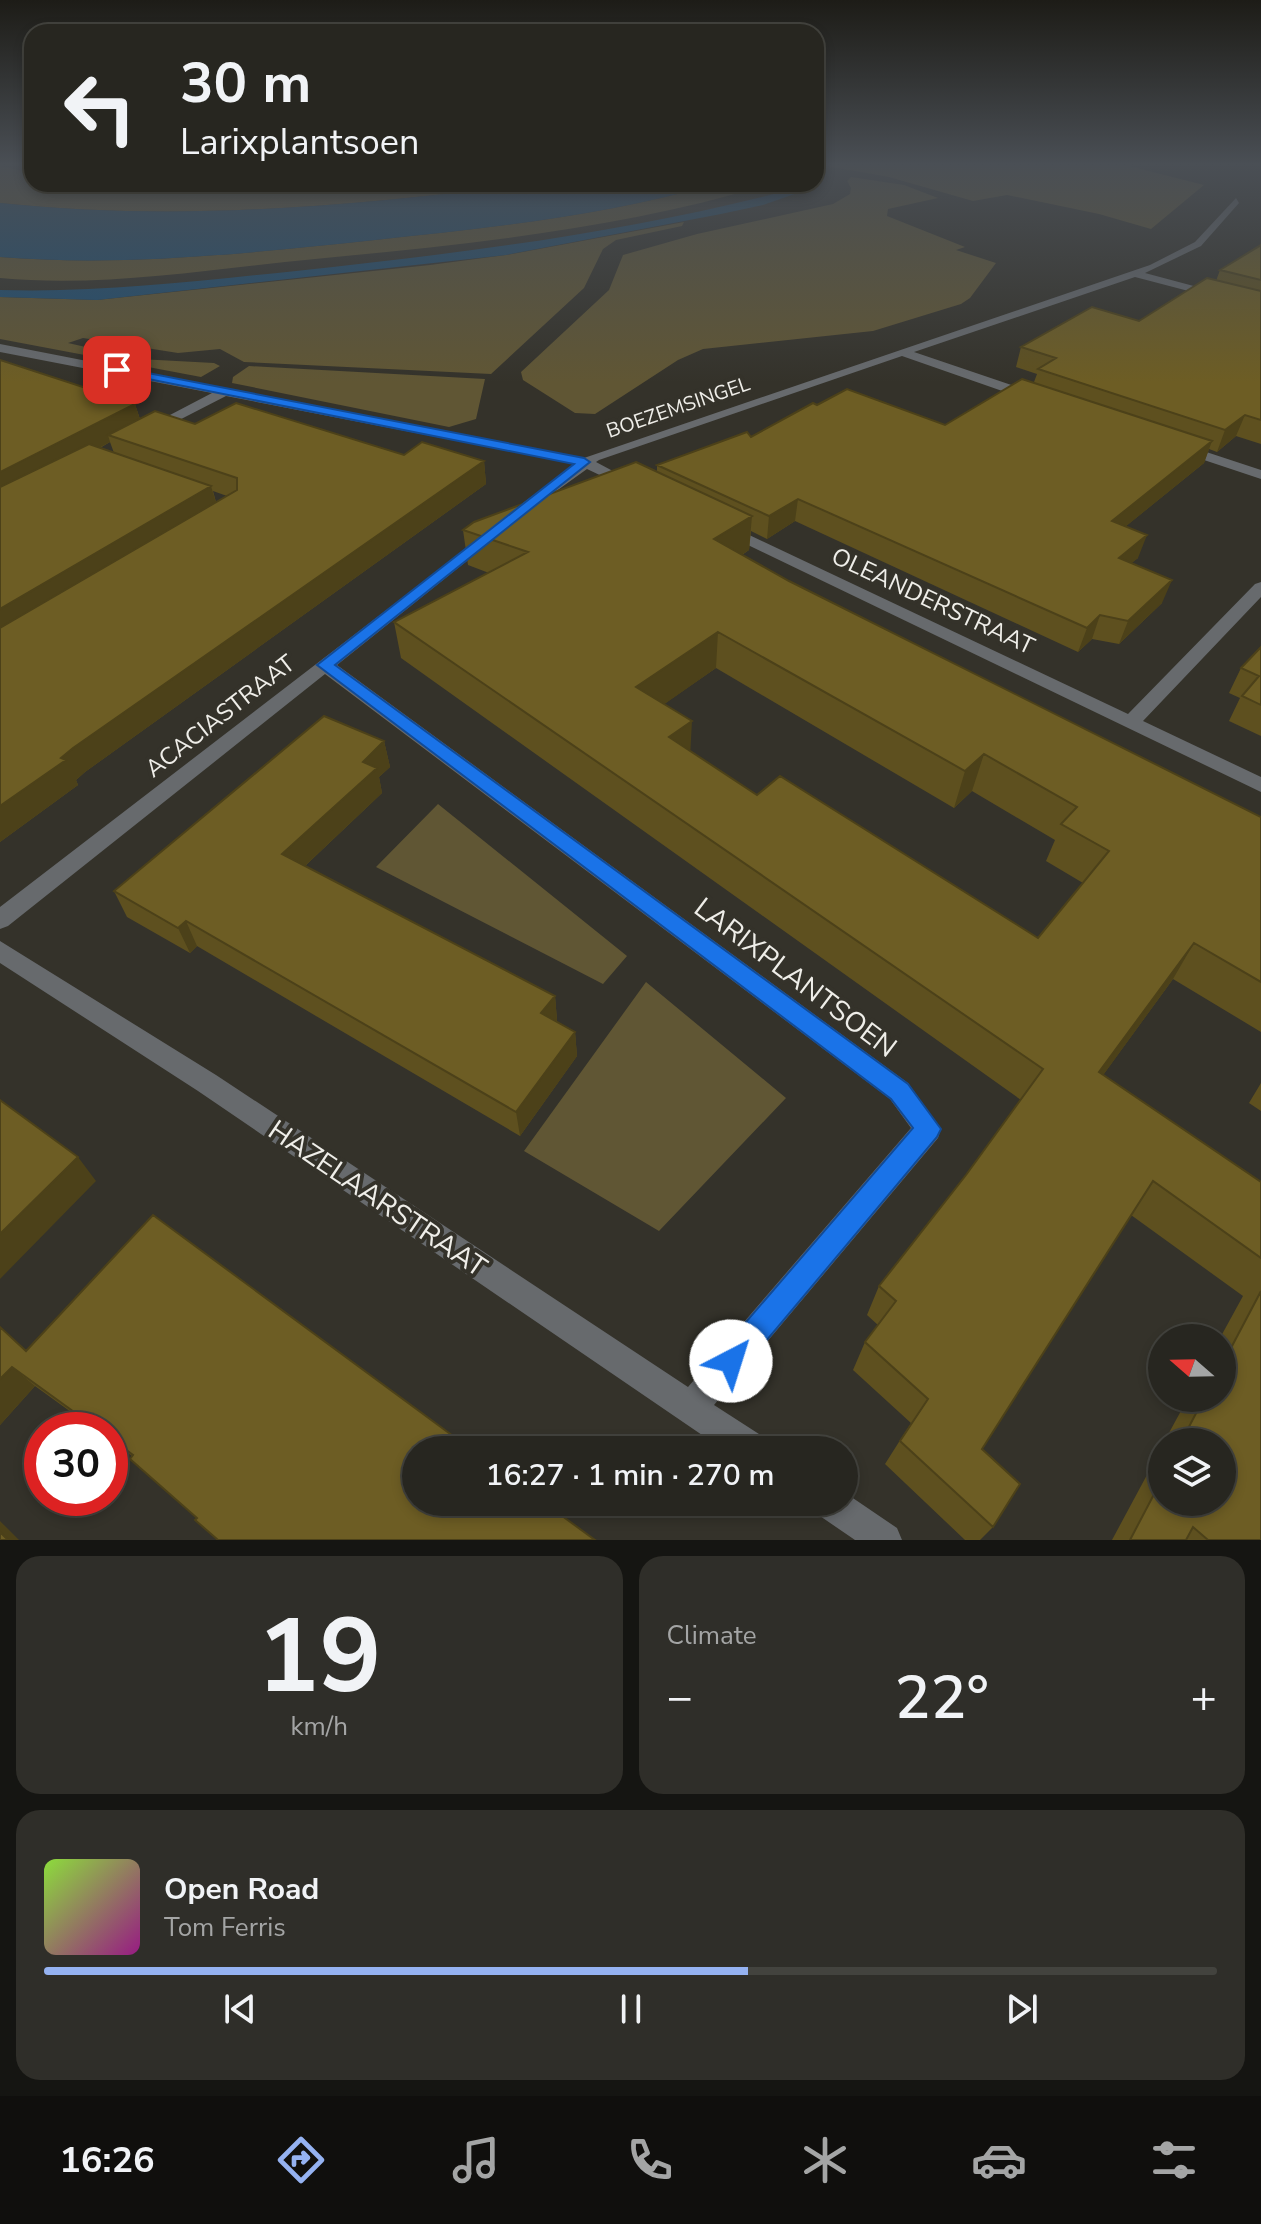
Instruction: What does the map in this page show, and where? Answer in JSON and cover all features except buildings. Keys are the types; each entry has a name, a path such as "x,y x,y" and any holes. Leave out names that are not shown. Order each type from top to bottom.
{"street":[{"name":"BOEZEMSINGEL","path":"0,348 584,462 1135,274 1198,244 1203,238"},
{"path":"1135,274 1261,307"},
{"path":"904,353 1038,399"},
{"path":"136,438 225,391"},
{"path":"1172,445 1261,475"},
{"path":"584,462 642,489"},
{"name":"ACACIASTRAAT","path":"0,920 584,462"},
{"name":"OLEANDERSTRAAT","path":"714,523 1261,785"},
{"path":"1132,721 1261,587"},
{"name":"LARIXPLANTSOEN","path":"325,665 899,1091 928,1129 691,1408"},
{"name":"HAZELAARSTRAAT","path":"0,951 207,1083 732,1436"},
{"path":"850,1516 885,1540"}],"shaded area":[{"path":"395,238 507,238 107,280 0,278 0,257 141,259"},
{"path":"598,238 626,238 616,240 603,249 584,288 491,374 244,362 220,349 178,353 83,338 68,343 139,359 214,363 220,366 201,377 0,339 0,297 97,300 506,255"},
{"path":"683,238 942,238 965,247 956,250 996,263 970,298 961,304 873,331 703,349 678,360 595,414 575,413 523,380 521,372 609,290 623,255"},
{"path":"249,366 485,379 476,419 449,427 232,383 233,377"},
{"path":"438,804 627,956 603,984 376,867"},
{"path":"646,982 786,1098 659,1231 524,1151"}],"water":[{"path":"0,238 395,238 235,254 141,259 0,257"},
{"path":"550,238 596,238 506,255 97,300 0,297 0,290 75,290 148,285"}],"route":[{"path":"117,370 584,462 325,665 899,1091 928,1129 731,1361"}]}
